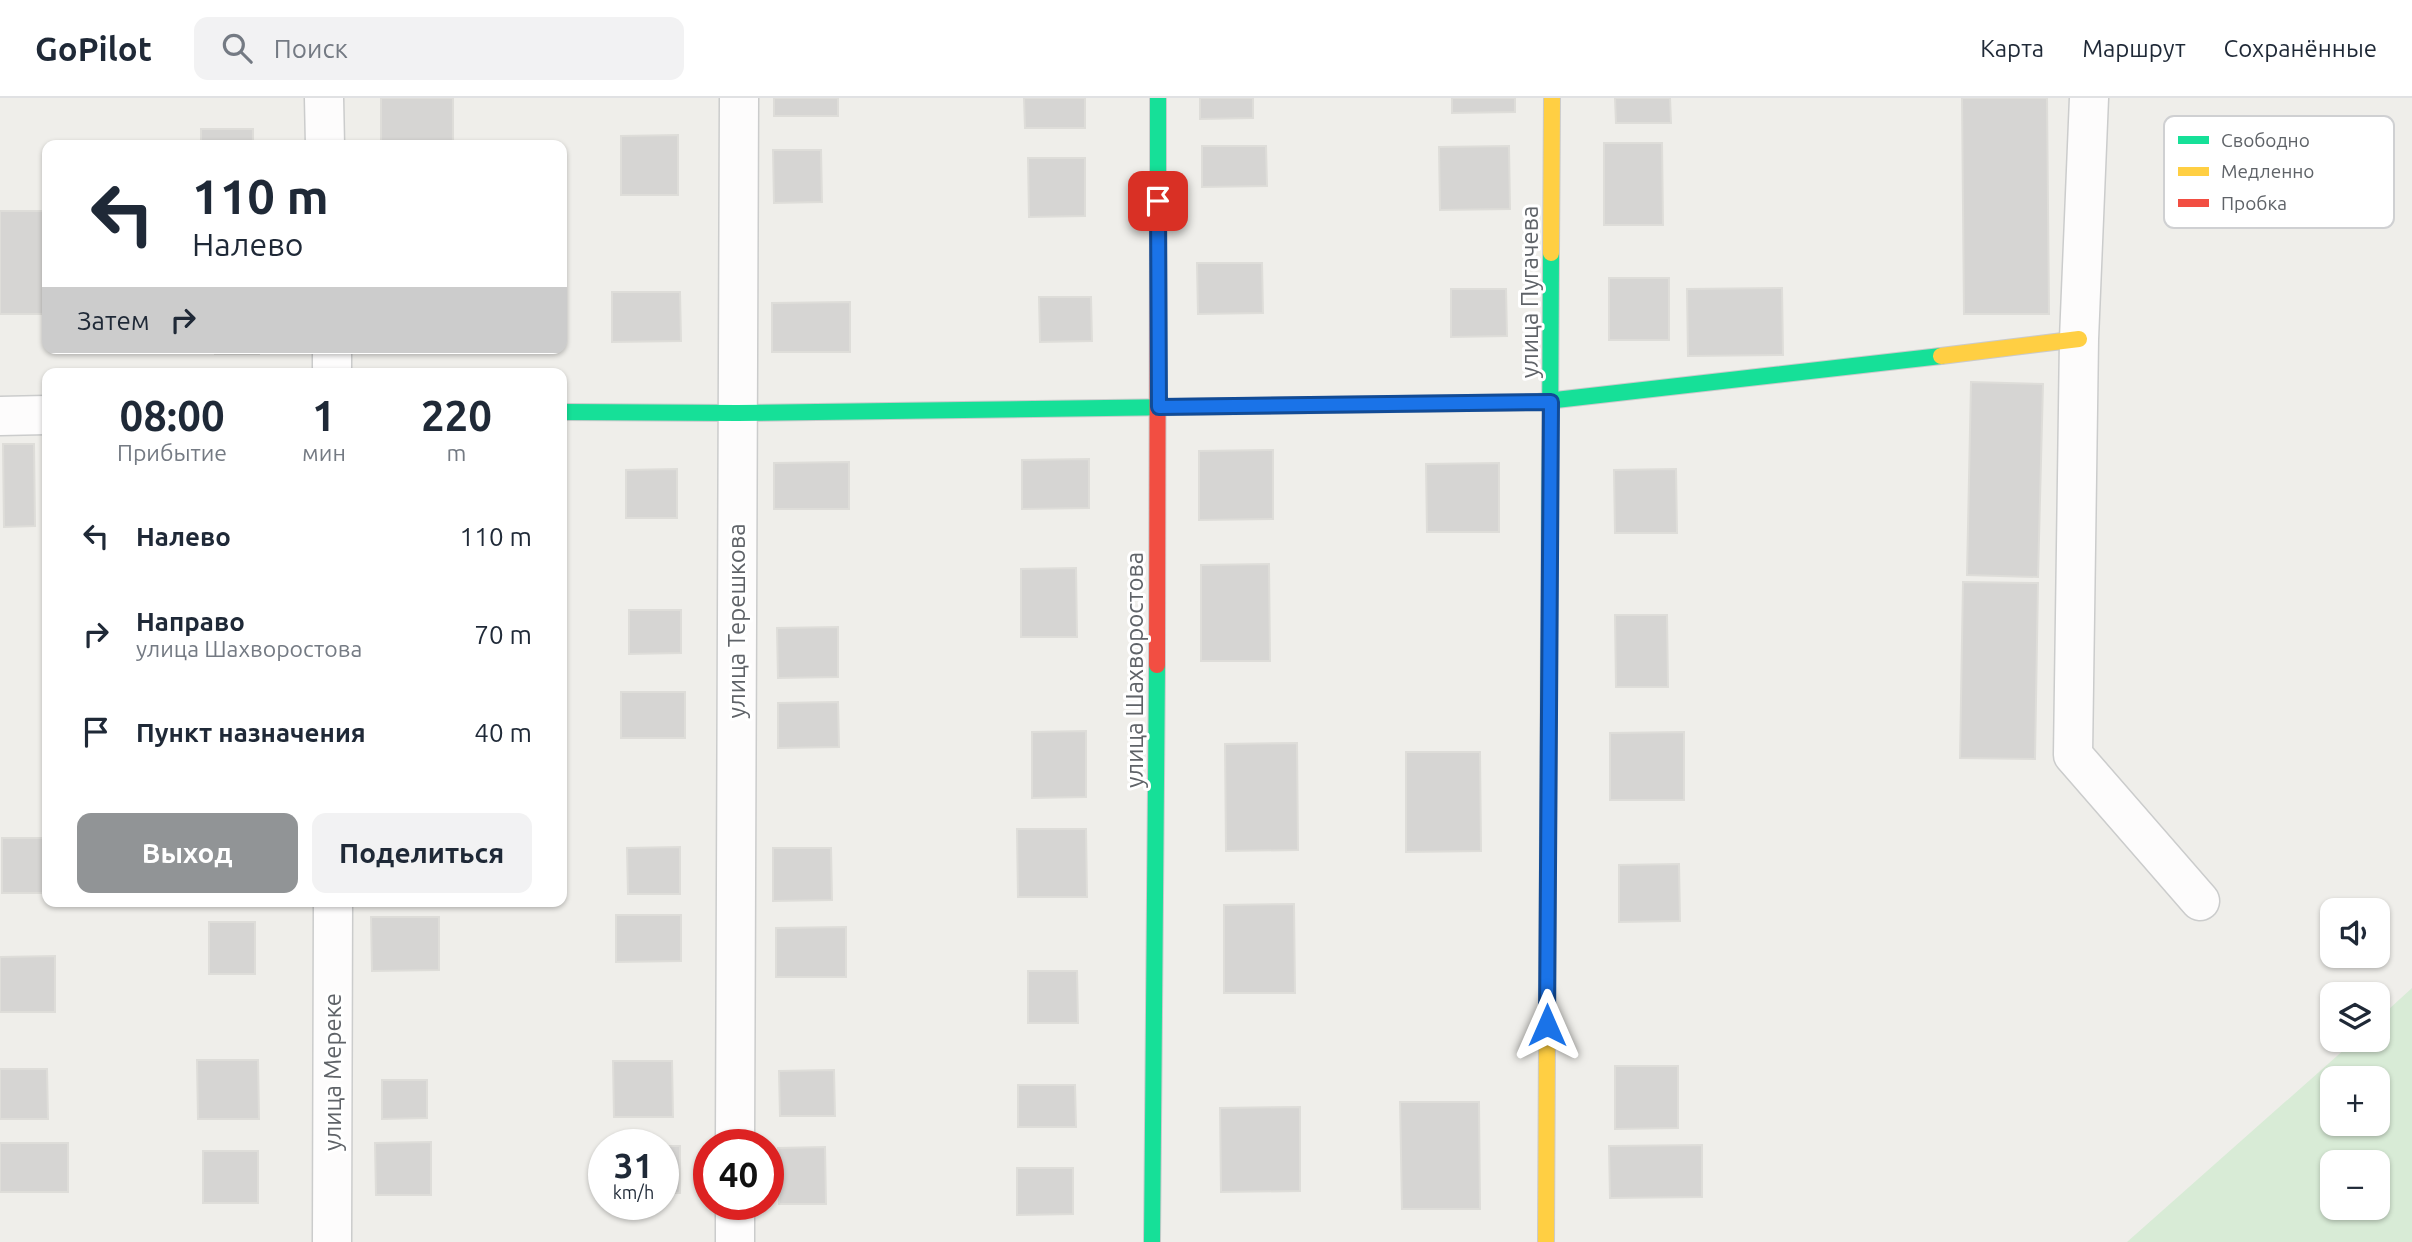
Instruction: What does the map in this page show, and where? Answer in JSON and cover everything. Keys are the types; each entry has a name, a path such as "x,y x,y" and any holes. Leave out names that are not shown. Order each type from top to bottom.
{"street":[{"path":"324,98 325,140"},
{"name":"улица Терешкова","path":"735,1129 739,98"},
{"name":"улица Шахворостова","path":"1152,1242 1159,407 1158,98"},
{"name":"улица Пугачева","path":"1546,1242 1552,98"},
{"path":"2089,98 2079,339 2073,755 2200,901"},
{"path":"567,412 737,413 1551,402 2079,339"},
{"path":"0,416 42,415"},
{"name":"улица Мереке","path":"332,907 332,1242"},
{"path":"735,1220 735,1242"}],"green space":[{"path":"2412,988 2412,1242 2127,1242 2320,1071 2320,1136 2390,1136 2390,1066 2326,1066 2341,1052 2390,1052 2390,1008"}],"building":[{"path":"381,98 453,98 453,140 381,140"},
{"path":"774,98 838,98 838,116 774,116"},
{"path":"1024,98 1085,98 1085,128 1025,128"},
{"path":"1200,98 1253,98 1253,118 1200,119"},
{"path":"1452,98 1515,98 1515,112 1452,113"},
{"path":"1615,98 1670,98 1671,123 1616,123"},
{"path":"1962,98 2047,98 2049,314 1964,314"},
{"path":"201,129 253,129 253,140 201,140"},
{"path":"678,135 678,195 621,195 621,136"},
{"path":"1604,143 1662,143 1663,225 1604,225"},
{"path":"1202,146 1266,146 1267,186 1202,187"},
{"path":"1509,146 1510,209 1440,210 1439,147"},
{"path":"773,150 821,150 822,202 774,203"},
{"path":"1028,158 1085,158 1085,216 1029,217"},
{"path":"0,211 42,211 42,314 0,314"},
{"path":"1197,263 1262,263 1263,313 1198,314"},
{"path":"1609,278 1669,278 1669,340 1609,340"},
{"path":"1782,288 1783,355 1688,356 1687,289"},
{"path":"1451,289 1506,289 1507,336 1451,337"},
{"path":"612,292 680,292 681,341 612,342"},
{"path":"1039,297 1091,297 1092,341 1040,342"},
{"path":"850,302 850,352 772,352 772,303"},
{"path":"1971,382 2043,384 2038,577 1967,575"},
{"path":"3,444 34,444 35,526 4,527"},
{"path":"1273,450 1273,519 1199,520 1199,451"},
{"path":"1089,459 1089,508 1022,509 1022,460"},
{"path":"849,462 849,509 774,509 774,463"},
{"path":"1499,463 1499,532 1427,532 1426,464"},
{"path":"677,469 677,518 626,518 626,470"},
{"path":"1676,469 1677,533 1615,533 1614,470"},
{"path":"1269,564 1270,661 1201,661 1201,565"},
{"path":"1076,568 1077,637 1021,637 1021,569"},
{"path":"1963,582 2038,583 2035,759 1960,758"},
{"path":"629,610 681,610 681,653 629,654"},
{"path":"1615,615 1667,615 1668,687 1616,687"},
{"path":"838,627 838,677 778,678 777,628"},
{"path":"621,692 685,692 685,738 621,738"},
{"path":"838,702 839,747 778,748 778,703"},
{"path":"1086,731 1086,797 1032,798 1032,732"},
{"path":"1684,732 1684,800 1610,800 1610,733"},
{"path":"1297,743 1298,850 1226,851 1225,744"},
{"path":"1406,752 1480,752 1481,851 1406,852"},
{"path":"1017,829 1086,829 1087,897 1018,897"},
{"path":"2,838 42,838 42,893 2,893"},
{"path":"680,847 680,894 628,894 627,848"},
{"path":"773,848 831,848 832,900 773,901"},
{"path":"1679,864 1680,921 1619,922 1619,865"},
{"path":"1294,904 1295,993 1224,993 1224,905"},
{"path":"616,915 681,915 681,961 616,962"},
{"path":"371,917 439,917 439,970 372,971"},
{"path":"209,922 255,922 255,974 209,974"},
{"path":"846,927 846,977 776,977 776,928"},
{"path":"55,956 55,1012 0,1012 0,957"},
{"path":"1028,971 1077,971 1078,1023 1028,1023"},
{"path":"197,1060 258,1060 259,1119 198,1119"},
{"path":"613,1061 672,1061 673,1117 614,1117"},
{"path":"1615,1066 1678,1066 1678,1128 1615,1129"},
{"path":"0,1069 47,1069 48,1119 0,1119"},
{"path":"834,1070 835,1116 780,1116 779,1071"},
{"path":"382,1080 427,1080 427,1118 382,1119"},
{"path":"1018,1085 1075,1085 1076,1127 1018,1127"},
{"path":"1400,1102 1479,1102 1480,1209 1402,1209"},
{"path":"1300,1107 1300,1191 1221,1192 1220,1108"},
{"path":"431,1142 431,1195 376,1195 375,1143"},
{"path":"0,1143 68,1143 68,1192 0,1192"},
{"path":"1702,1145 1702,1197 1610,1198 1609,1146"},
{"path":"679,1146 680,1146 679,1193"},
{"path":"825,1147 826,1204 784,1204 784,1148"},
{"path":"203,1151 258,1151 258,1203 203,1203"},
{"path":"1017,1168 1073,1168 1073,1214 1017,1215"}],"traffic: fast":[{"path":"1158,98 1158,214"},
{"path":"1548,829 1551,253"},
{"path":"1538,402 1941,356"},
{"path":"567,412 737,413 1249,406"},
{"path":"1152,1242 1157,665"}],"traffic: slow":[{"path":"1551,253 1552,98"},
{"path":"1941,356 2079,339"},
{"path":"1546,1242 1548,829"}],"traffic: jam":[{"path":"1157,665 1158,214"},
{"path":"1249,406 1538,402"}],"route":[{"path":"1158,201 1159,407 1551,402 1547,1025"}]}
